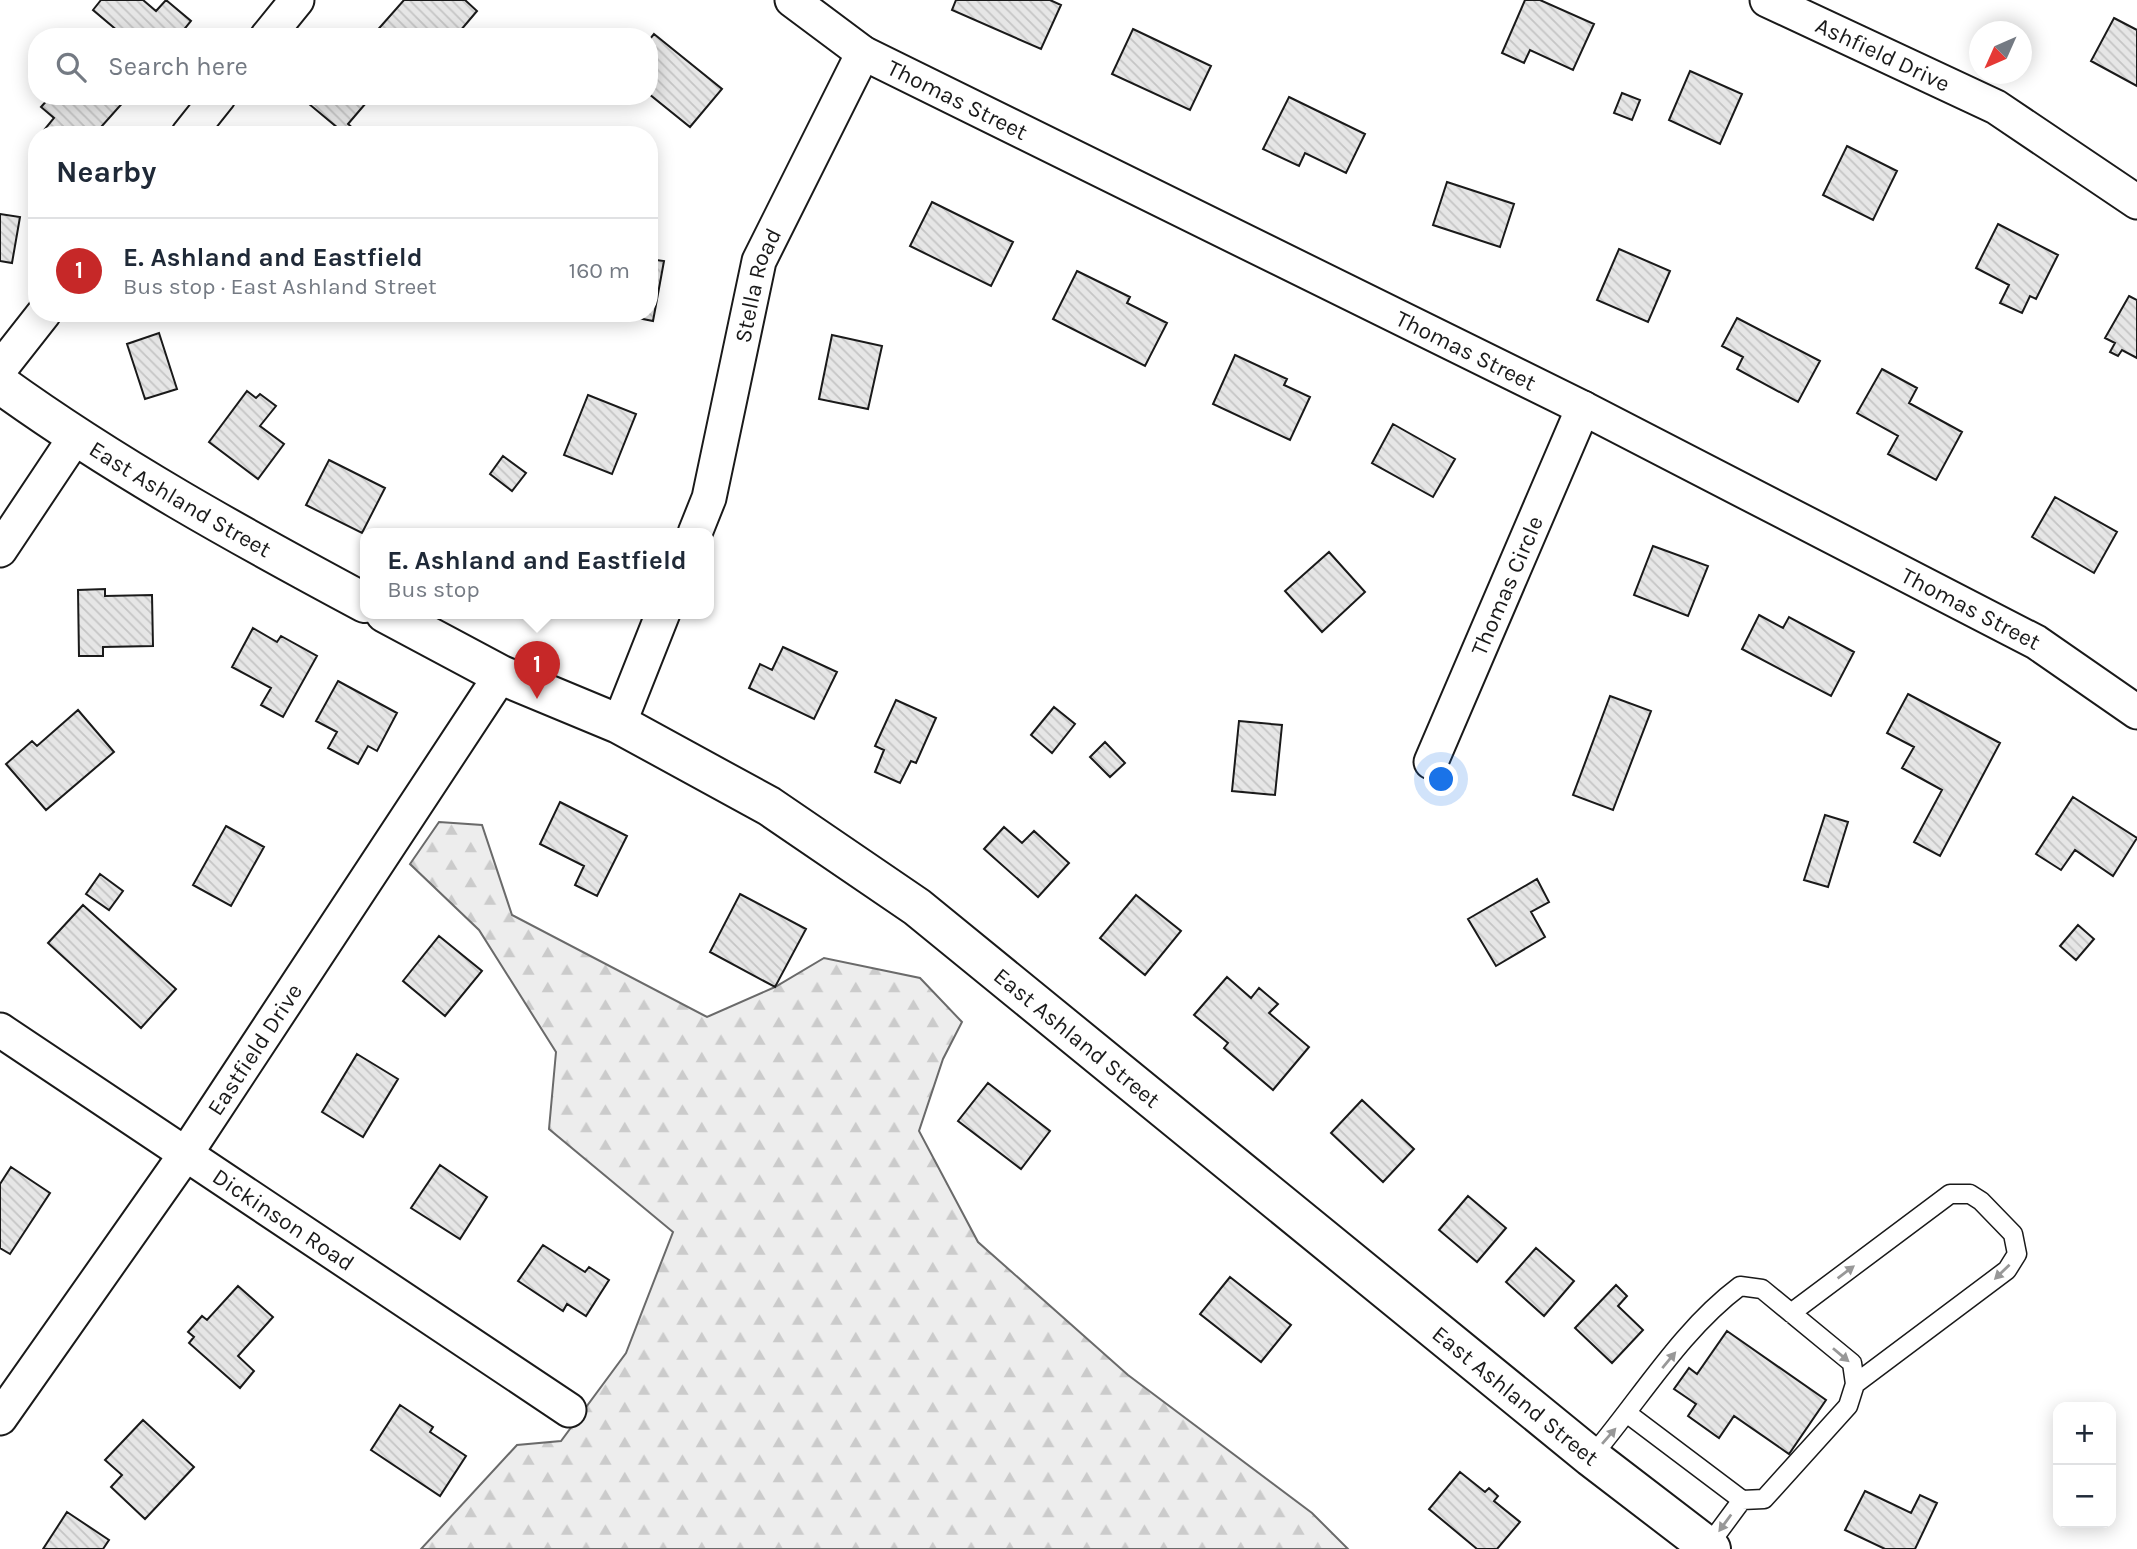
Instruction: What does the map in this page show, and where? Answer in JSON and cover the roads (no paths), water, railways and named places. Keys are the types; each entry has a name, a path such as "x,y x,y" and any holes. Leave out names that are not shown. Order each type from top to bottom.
{"main road":[{"name":"East Ashland Street","path":"0,384 76,436 244,539 360,600"},
{"name":"East Ashland Street","path":"396,619 502,675 620,724 769,806 917,907 1591,1457 1709,1548"}],"street":[{"path":"274,28 297,0"},
{"name":"Thomas Street","path":"792,0 863,53 1583,408 2036,642 2137,712"},
{"name":"Ashfield Drive","path":"1767,0 1996,107 2137,202"},
{"name":"Stella Road","path":"697,528 709,498 759,261 863,53"},
{"path":"195,126 212,105"},
{"path":"0,369 37,322"},
{"name":"Thomas Circle","path":"1431,762 1583,408"},
{"path":"0,550 76,436"},
{"path":"620,724 661,619"},
{"name":"Eastfield Drive","path":"0,1418 185,1155 502,675"},
{"name":"Dickinson Road","path":"0,1030 569,1410"}],"lane":[{"path":"1791,1313 1950,1194 1970,1194 1981,1201 2013,1234 2017,1254 2007,1270 1855,1384"},
{"path":"1591,1457 1667,1362 1722,1299 1740,1286 1762,1289 1852,1363 1855,1384 1848,1406 1764,1499 1742,1500 1628,1414"},
{"path":"1709,1548 1742,1500"}],"place":[{"name":"E. Ashland and Eastfield","path":"537,699"}]}
